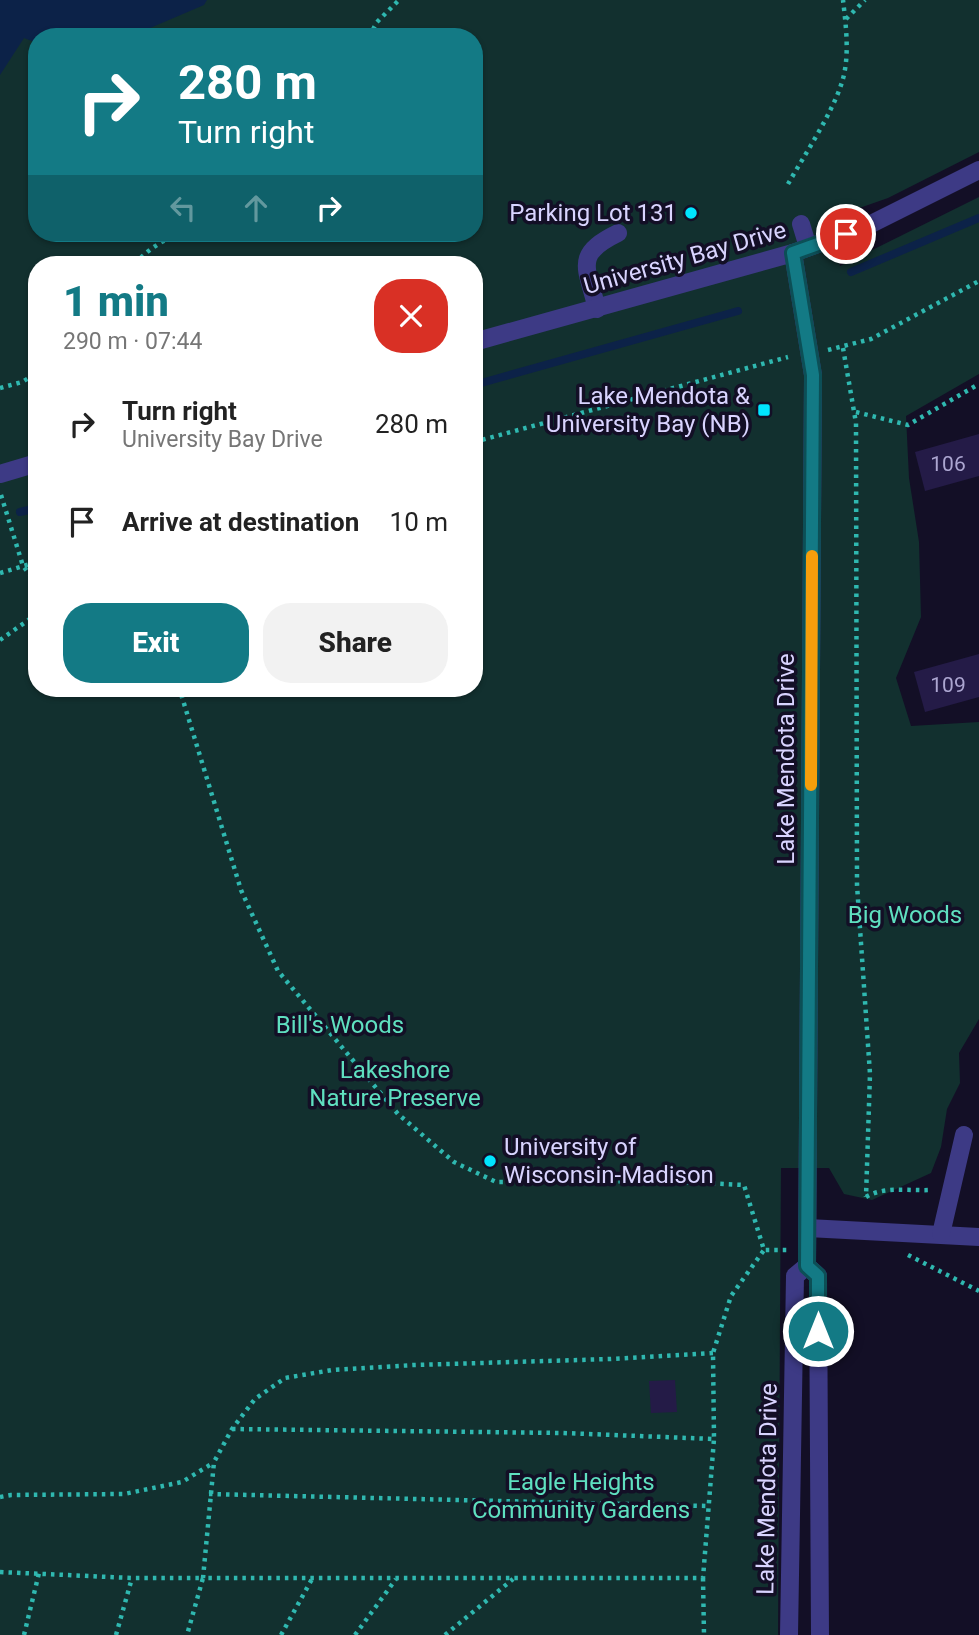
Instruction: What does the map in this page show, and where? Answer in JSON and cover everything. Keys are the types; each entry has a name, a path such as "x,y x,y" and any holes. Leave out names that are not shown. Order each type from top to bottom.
{"street":[{"name":"University Bay Drive","path":"483,340 801,250 865,228 979,170"},
{"name":"Lake Mendota Drive","path":"789,1635 795,1276 807,1258 808,1228 813,375 801,250 801,223"},
{"path":"597,309 586,264 588,253 598,243 618,233"},
{"path":"0,474 28,466"},
{"path":"942,1234 964,1135"},
{"path":"808,1228 979,1237"},
{"name":"Lake Mendota Drive","path":"807,1258 818,1276 820,1635"}],"path":[{"path":"374,28 398,0"},
{"path":"788,184 843,80 846,50 843,0"},
{"path":"845,20 865,0"},
{"path":"142,256 162,242"},
{"path":"483,440 779,358 843,348 871,339 979,281"},
{"path":"843,348 856,412 857,885 870,1074 866,1197 879,1189 895,1191 952,1187"},
{"path":"0,388 28,378"},
{"path":"856,412 908,425 979,384"},
{"path":"0,491 23,566 28,572"},
{"path":"0,573 28,565"},
{"path":"0,640 28,620"},
{"path":"182,697 241,890 278,971 398,1114 454,1162 496,1182 660,1181 744,1185 764,1250"},
{"path":"764,1250 807,1258"},
{"path":"704,1635 703,1578 714,1439 713,1353 730,1296 764,1250"},
{"path":"898,1251 979,1291"},
{"path":"187,1635 203,1578 214,1462 232,1429 255,1399 285,1378 332,1370 414,1365 713,1353"},
{"path":"232,1429 563,1433 714,1439"},
{"path":"0,1497 124,1494 182,1482 214,1462"},
{"path":"209,1494 708,1506"},
{"path":"0,1572 132,1578 703,1578"},
{"path":"24,1635 39,1573"},
{"path":"116,1635 132,1578"},
{"path":"281,1635 313,1578"},
{"path":"355,1635 396,1578"},
{"path":"445,1635 513,1578"}],"green space":[{"name":"Lakeshore Nature Preserve","path":"0,0 979,0 979,152 888,198 828,219 840,266 979,197 979,374 906,416 909,478 919,542 921,617 896,678 911,726 979,722 979,1019 959,1053 960,1083 947,1109 941,1147 931,1173 872,1200 844,1194 829,1168 781,1168 778,1635 0,1635"}],"water":[{"path":"0,0 207,0 204,5 150,28 28,28 28,40 24,38 0,75"}],"building":[{"path":"979,434 979,476 925,491 915,452"},
{"path":"979,654 979,697 925,712 914,672"},
{"path":"675,1380 677,1412 651,1413 649,1381"}],"waterway":[{"path":"851,272 979,218"},
{"path":"483,382 738,311"},
{"path":"20,512 28,510"}],"slow traffic":[{"path":"811,785 812,556"}],"place":[{"name":"Parking Lot 131","path":"691,213"},
{"name":"Lake Mendota & University Bay (NB)","path":"764,410"},
{"name":"University of Wisconsin-Madison","path":"490,1161"}],"route":[{"path":"818,1331 818,1276 807,1266 813,375 793,253 846,234"}],"park label":[{"name":"Big Woods","path":"905,915"},
{"name":"Bill's Woods","path":"340,1025"},
{"name":"Eagle Heights Community Gardens","path":"581,1496"}]}
